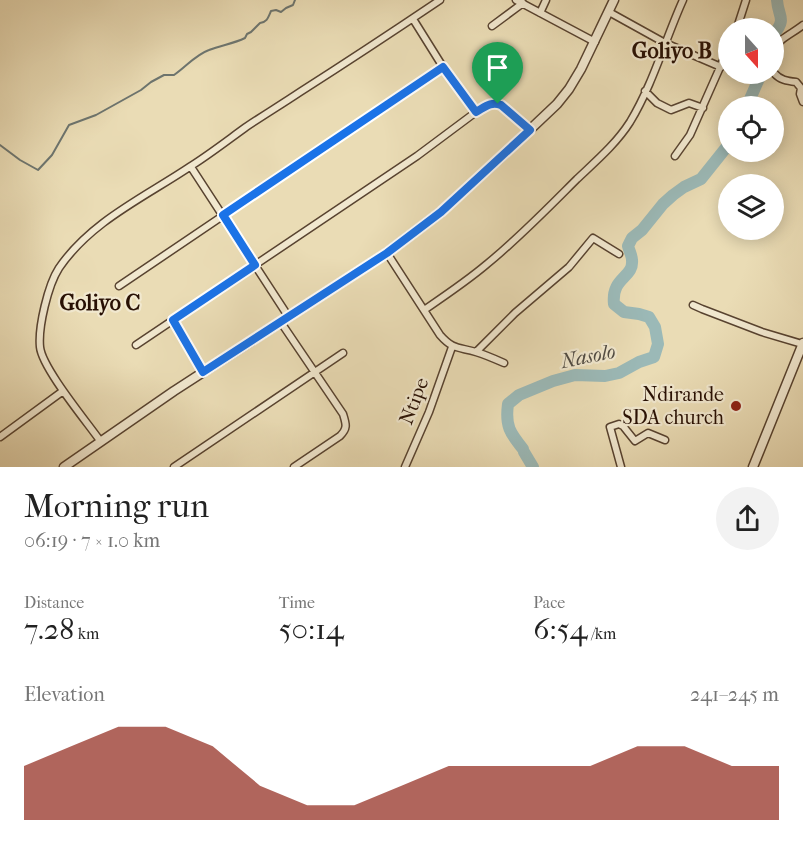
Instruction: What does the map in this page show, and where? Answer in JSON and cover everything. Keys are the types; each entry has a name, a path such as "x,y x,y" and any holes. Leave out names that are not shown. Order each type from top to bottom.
{"street":[{"path":"101,442 63,391 43,359 40,347 43,314 51,285 58,270 71,253 89,234 113,216 191,167 247,126 440,0"},
{"path":"516,0 595,42"},
{"path":"540,13 546,0"},
{"path":"64,467 203,372 387,253 441,212 530,130 569,90 614,0"},
{"path":"424,310 456,289 487,264 572,185 621,134 631,120 656,69 683,0"},
{"path":"740,18 746,0"},
{"path":"492,26 523,3"},
{"path":"609,12 665,43 718,66"},
{"path":"413,19 443,67 476,112"},
{"path":"784,38 803,25"},
{"path":"119,286 443,67"},
{"path":"675,156 690,135 718,74"},
{"path":"784,80 796,82 801,88 800,94 803,102"},
{"path":"645,91 657,103 671,110 689,103 703,108"},
{"path":"136,345 417,156 490,104 501,105 530,130"},
{"path":"191,167 255,265 314,373 343,414 346,424 345,431 294,467"},
{"path":"476,352 515,313 569,267 593,238 619,254"},
{"path":"387,253 440,335 452,347 476,352 504,363"},
{"path":"693,305 762,332 803,344 753,467"},
{"path":"173,320 203,372"},
{"name":"Ntipe","path":"405,467 429,412 452,347"},
{"path":"174,467 344,353"},
{"path":"0,437 63,391"},
{"path":"621,467 610,427 619,424 623,426 635,441 648,433 665,440"}],"waterway":[{"path":"0,145 38,170 52,155 69,125 96,115 164,75 174,75 204,52 245,38 260,23 266,21 271,11 281,12 293,5 295,0"},
{"name":"Nasolo","path":"777,0 780,18"},
{"name":"Nasolo","path":"751,96 757,84"},
{"name":"Nasolo","path":"523,449 512,434 507,418 508,404 519,395 575,375 605,376 619,373 654,357 658,344 655,327 649,317 624,312 614,304 616,288 632,266 628,246 632,238 642,230 663,204 684,187 701,179 718,158"},
{"name":"Nasolo","path":"524,452 533,467"}],"place":[{"name":"Ndirande SDA church","path":"736,406"}],"district":[{"name":"Goliyo B","path":"672,51"},
{"name":"Goliyo C","path":"100,303"}],"route":[{"path":"443,67 476,112 490,104 498,104 530,130 441,212 387,253 203,372 173,320 255,265 223,215 443,67"}]}
